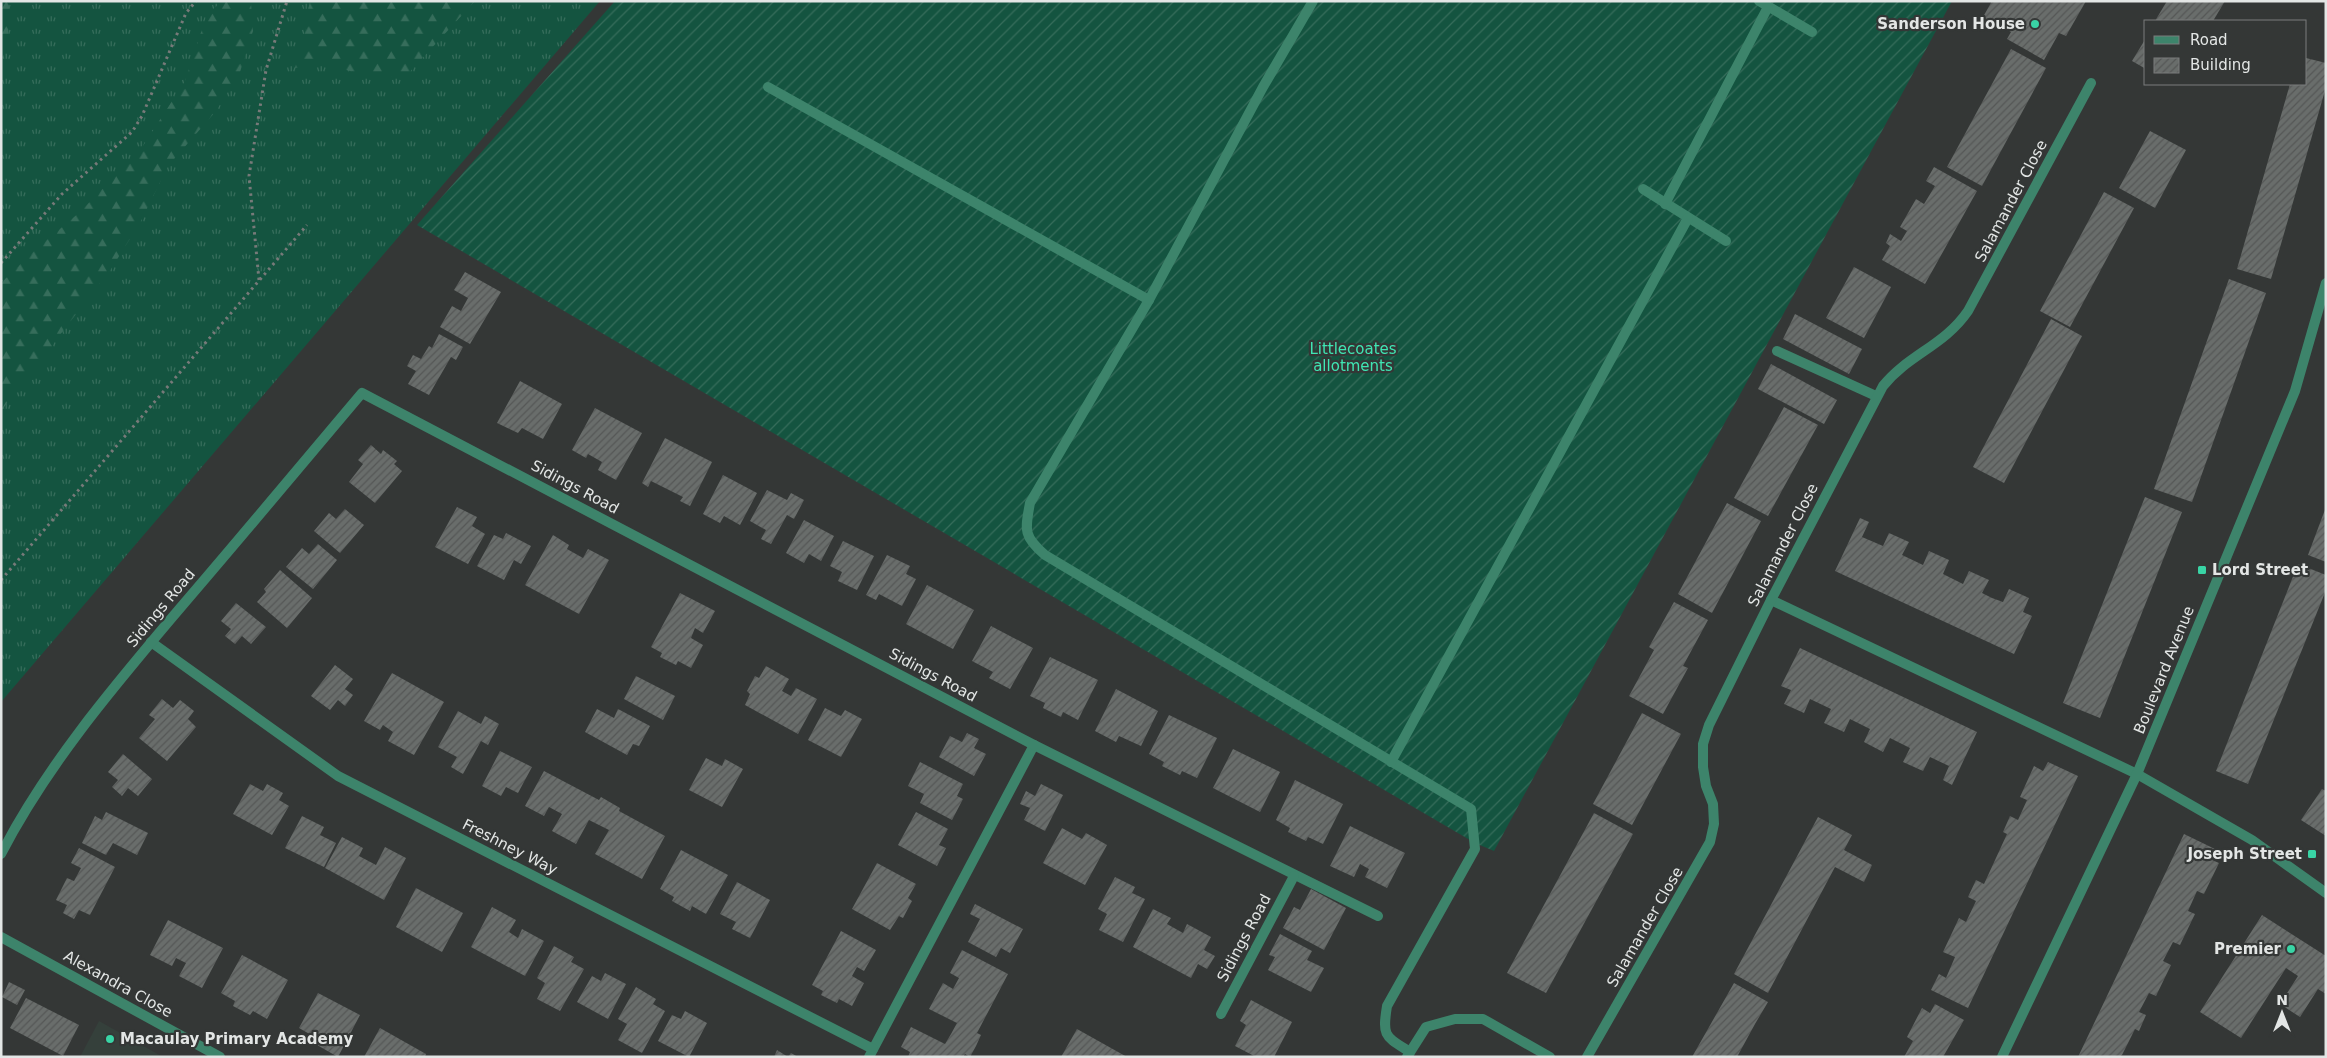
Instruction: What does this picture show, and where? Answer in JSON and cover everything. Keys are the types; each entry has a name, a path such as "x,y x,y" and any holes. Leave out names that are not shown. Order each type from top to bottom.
{"street":[{"path":"1313,1 1263,87 1149,300 1030,502 1026,526 1030,542 1045,555 1471,809 1475,849 1387,1006 1384,1026 1388,1038 1409,1054 1426,1027 1455,1019 1483,1019 1550,1057"},
{"path":"1758,1 1812,32"},
{"path":"1665,204 1768,8"},
{"name":"Salamander Close","path":"1587,1057 1710,842 1714,824 1713,804 1706,786 1703,767 1703,744 1716,708 1876,396 1895,372 1942,340 1957,327 1968,311 2091,83"},
{"path":"768,87 1149,300"},
{"path":"1643,190 1726,240"},
{"path":"1391,762 1688,218"},
{"name":"Boulevard Avenue","path":"2002,1057 2137,774 2295,391 2326,283"},
{"path":"1777,350 1876,396"},
{"name":"Sidings Road","path":"1,854 13,831 65,750 151,642 362,393 1034,745 1294,876 1378,916"},
{"path":"1771,600 2137,774 2252,840 2326,893"},
{"name":"Freshney Way","path":"151,642 338,776 870,1053"},
{"path":"870,1053 1034,745"},
{"name":"Sidings Road","path":"1221,1014 1294,876"},
{"name":"Alexandra Close","path":"1,937 220,1057"}],"path":[{"path":"1,263 62,194 132,132 142,116 186,13 196,1"},
{"path":"259,281 249,176 266,70 287,1"},
{"path":"1,580 307,225"}],"shaded area":[{"name":"Macaulay Primary Academy","path":"99,1021 163,1057 80,1057"}],"green space":[{"path":"1,1 600,1 1,702"},
{"path":"1,1 9,1 9,14 6,47 1,59"},
{"path":"223,1 245,1 251,3 253,31 240,72 216,111 168,166 140,223 111,269 1,411 1,283 35,250 80,212 141,149 185,81 207,14"},
{"path":"310,1 475,1 405,77 361,74 321,63 295,68 305,31"},
{"name":"Littlecoates allotments","path":"615,1 1952,1 1494,851 1475,843 417,225"}],"building":[{"name":"Sanderson House","path":"1992,1 2086,1 2066,36 2059,33 2044,60 2007,39 2011,32 1983,17"},
{"path":"2167,1 2225,1 2214,20 2156,20"},
{"path":"2144,41 2144,68 2132,61"},
{"path":"2011,49 2046,68 1982,186 1947,167"},
{"path":"2307,58 2326,63 2326,87 2271,279 2237,269 2290,85 2307,85"},
{"path":"2150,131 2186,150 2155,208 2119,188"},
{"path":"1934,167 1977,191 1925,284 1882,260 1890,246 1886,243 1890,234 1901,241 1907,231 1900,227 1916,199 1924,204 1935,186 1926,181"},
{"path":"2104,192 2134,208 2070,327 2040,311"},
{"path":"1854,267 1891,287 1864,338 1826,318"},
{"path":"465,272 501,292 470,344 440,327 452,306 461,311 468,298 454,290"},
{"path":"2229,279 2266,293 2192,502 2154,489"},
{"path":"1795,314 1862,349 1849,374 1783,339"},
{"path":"2051,319 2082,336 2004,483 1973,467"},
{"path":"439,334 463,347 456,360 451,357 429,395 408,384 416,371 407,366 413,355 421,359 429,346 432,348"},
{"path":"1771,364 1837,400 1824,424 1758,389"},
{"path":"520,381 562,404 543,439 522,428 518,433 497,423"},
{"path":"1784,407 1818,425 1768,516 1734,498"},
{"path":"595,408 642,433 616,480 598,470 602,462 588,454 586,458 572,450"},
{"path":"665,438 712,462 690,506 680,501 683,497 651,481 648,487 642,483"},
{"path":"371,445 381,454 383,450 397,461 394,464 402,471 375,503 349,482 363,464 358,460"},
{"path":"723,475 757,493 740,525 724,516 720,523 703,514"},
{"path":"767,490 787,500 791,493 804,500 794,519 787,515 771,544 761,539 766,530 750,521"},
{"path":"2145,497 2182,512 2100,718 2063,703"},
{"path":"1727,503 1761,521 1712,613 1678,594"},
{"path":"457,507 477,517 472,526 485,534 468,564 435,547"},
{"path":"2326,507 2326,562 2308,555"},
{"path":"345,509 364,525 340,553 314,531 329,513 336,519"},
{"path":"1860,518 1869,522 1862,537 1883,546 1889,533 1909,542 1902,555 1923,565 1929,551 1949,560 1943,574 1963,584 1969,571 1989,580 1982,593 1992,598 2003,602 2009,589 2029,598 2023,612 2032,616 2014,654 1835,571"},
{"path":"804,520 834,536 821,561 809,554 804,563 786,553"},
{"path":"506,533 531,546 521,564 514,560 504,580 477,566 494,535 503,539"},
{"path":"553,535 569,545 567,549 583,558 588,549 609,560 579,614 525,585"},
{"path":"843,541 874,556 857,590 838,581 842,572 830,566"},
{"path":"318,544 337,560 313,589 286,567 302,548 309,554"},
{"path":"887,555 910,566 906,574 916,579 902,606 879,594 876,600 866,595"},
{"path":"2298,564 2326,575 2326,590 2248,784 2216,771"},
{"path":"280,570 312,598 287,628 257,602 266,592 264,589"},
{"path":"927,585 974,610 953,649 906,624"},
{"path":"680,593 715,611 703,633 695,628 691,638 703,645 691,668 678,661 676,665 660,657 662,653 651,647"},
{"path":"1674,602 1708,620 1683,666 1688,668 1663,714 1629,696 1654,650 1649,647"},
{"path":"236,603 266,627 251,644 242,636 235,644 225,636 231,629 221,621"},
{"path":"991,626 1033,648 1010,689 989,678 993,672 972,661"},
{"path":"1800,648 1977,732 1952,785 1943,780 1949,766 1930,757 1923,771 1903,762 1910,748 1890,738 1883,752 1864,742 1870,729 1850,719 1844,732 1824,723 1831,709 1810,699 1804,713 1784,704 1791,690 1781,686"},
{"path":"1050,657 1098,680 1078,720 1063,712 1061,717 1043,708 1045,703 1030,696"},
{"path":"335,665 353,679 345,689 353,695 345,706 338,700 330,710 311,696"},
{"path":"766,666 789,679 782,691 791,696 796,688 817,699 798,734 745,705 750,694 747,691 755,676 759,678"},
{"path":"392,673 444,702 414,755 388,741 393,732 383,725 380,730 364,721"},
{"path":"636,676 675,696 663,720 624,699"},
{"path":"1116,689 1158,711 1141,746 1119,736 1116,742 1095,731"},
{"path":"162,699 173,708 180,700 194,711 188,719 196,727 167,761 139,738 155,719 149,715"},
{"path":"825,708 841,716 845,710 862,719 841,757 808,740"},
{"path":"597,709 614,718 618,709 650,726 639,746 633,744 627,755 585,732"},
{"path":"458,711 481,724 485,716 499,724 488,745 481,741 463,774 451,767 457,757 438,747"},
{"path":"1642,713 1681,734 1632,825 1593,804"},
{"path":"1169,715 1217,738 1197,778 1182,771 1180,775 1162,766 1164,762 1149,754"},
{"path":"967,733 979,739 974,748 986,754 974,776 939,757 950,736 962,742"},
{"path":"1233,749 1280,772 1260,812 1213,788"},
{"path":"500,751 532,767 518,793 506,787 501,796 482,786"},
{"path":"123,754 152,779 138,796 128,788 122,796 112,787 118,780 108,772"},
{"path":"706,758 722,766 725,759 743,769 722,807 689,790"},
{"path":"920,762 963,784 957,796 963,799 952,820 920,803 924,794 908,786"},
{"path":"2048,762 2078,776 1968,1008 1931,990 1939,974 1946,978 1955,957 1943,952 1959,918 1966,922 1976,901 1968,897 1976,880 1984,884 2007,834 2003,832 2010,816 2018,820 2027,800 2020,797 2034,766 2043,771"},
{"path":"544,771 599,800 601,797 620,808 619,811 665,836 642,879 595,854 609,830 589,820 576,844 552,831 562,814 549,807 544,816 525,806"},
{"path":"1295,780 1343,804 1323,844 1308,837 1306,841 1288,832 1290,828 1276,820"},
{"path":"250,784 263,791 267,784 283,793 279,800 289,806 272,835 233,814"},
{"path":"1041,784 1063,795 1045,831 1024,820 1030,808 1020,804 1026,791 1035,796"},
{"path":"2322,789 2326,791 2326,836 2301,820"},
{"path":"106,812 148,833 137,855 113,843 106,855 82,843 95,816 102,820"},
{"path":"916,812 948,829 939,845 946,848 937,866 898,845"},
{"path":"1594,813 1633,834 1546,993 1507,973"},
{"path":"302,816 324,827 320,835 336,843 324,867 285,848"},
{"path":"1818,817 1852,835 1844,850 1872,865 1864,882 1835,867 1768,993 1734,974"},
{"path":"1350,826 1405,853 1387,888 1365,877 1369,869 1360,864 1354,877 1330,866"},
{"path":"1062,828 1082,839 1086,833 1107,845 1085,885 1043,863"},
{"path":"2184,834 2217,850 2212,860 2219,863 2204,894 2197,891 2188,911 2195,914 2180,945 2173,942 2163,961 2171,965 2156,996 2149,993 2139,1012 2146,1015 2139,1031 2135,1029 2122,1055 2119,1057 2078,1057"},
{"path":"342,837 363,848 359,856 376,865 385,847 406,858 384,900 325,868"},
{"path":"79,848 115,867 90,915 79,910 74,919 63,913 67,905 56,900 67,878 74,881 81,868 71,863"},
{"path":"681,850 728,875 706,914 692,906 690,911 672,901 674,897 660,889"},
{"path":"877,863 916,884 908,898 912,901 903,918 899,916 890,930 852,909"},
{"path":"1115,877 1135,887 1132,893 1145,899 1123,942 1099,930 1107,914 1098,909"},
{"path":"737,882 770,900 750,938 732,929 736,922 720,914"},
{"path":"416,888 463,913 442,952 396,927"},
{"path":"1311,889 1346,908 1324,950 1283,928 1294,907 1300,910"},
{"path":"975,904 1023,929 1010,953 1001,948 996,957 968,942 980,919 970,914"},
{"path":"492,907 516,920 509,932 518,938 522,929 544,941 525,976 471,947"},
{"path":"1153,909 1171,918 1167,924 1183,933 1187,924 1211,937 1204,950 1215,956 1207,969 1198,964 1191,978 1133,947"},
{"path":"2262,915 2326,956 2326,994 2318,989 2300,1017 2280,1004 2298,976 2286,968 2241,1038 2200,1012"},
{"path":"168,920 223,948 202,988 179,976 186,963 176,958 172,966 150,955"},
{"path":"841,931 876,950 864,971 857,967 852,976 864,983 852,1006 839,999 837,1003 821,995 823,991 812,985"},
{"path":"1280,934 1312,951 1307,960 1324,968 1311,992 1268,970 1275,957 1269,955"},
{"path":"554,946 574,957 571,962 584,969 560,1011 537,999 545,983 537,978"},
{"path":"962,950 1008,974 977,1033 981,1035 976,1046 970,1057 965,1054 963,1057 908,1057 910,1052 901,1047 911,1027 945,1044 957,1023 929,1009 943,983 953,989 959,978 950,973"},
{"path":"242,955 288,980 267,1019 253,1011 250,1015 233,1006 235,1001 221,993"},
{"path":"605,973 626,984 608,1019 577,1002 592,976 601,981"},
{"path":"9,982 25,990 17,1005 2,997"},
{"path":"1734,983 1768,1002 1737,1057 1692,1057"},
{"path":"636,987 656,999 653,1004 665,1011 642,1053 618,1040 627,1024 618,1019"},
{"path":"318,993 360,1015 338,1057 317,1045 320,1040 299,1028"},
{"path":"26,998 79,1025 63,1056 10,1028"},
{"path":"1251,1000 1292,1022 1274,1057 1256,1057 1235,1046 1246,1025 1240,1021"},
{"path":"1935,1004 1964,1020 1943,1057 1904,1057 1913,1041 1907,1037 1922,1008 1930,1013"},
{"path":"685,1011 707,1023 689,1057 658,1041 672,1015 681,1019"},
{"path":"380,1028 426,1054 425,1057 364,1057"},
{"path":"1077,1029 1127,1057 1061,1057"},
{"path":"777,1050 788,1057 774,1057"},
{"path":"791,1053 798,1057 788,1057"}],"place":[{"name":"Sanderson House","path":"2035,24"},
{"name":"Lord Street","path":"2202,570"},
{"name":"Joseph Street","path":"2312,854"},
{"name":"Premier","path":"2291,949"},
{"name":"Macaulay Primary Academy","path":"110,1039"}]}
